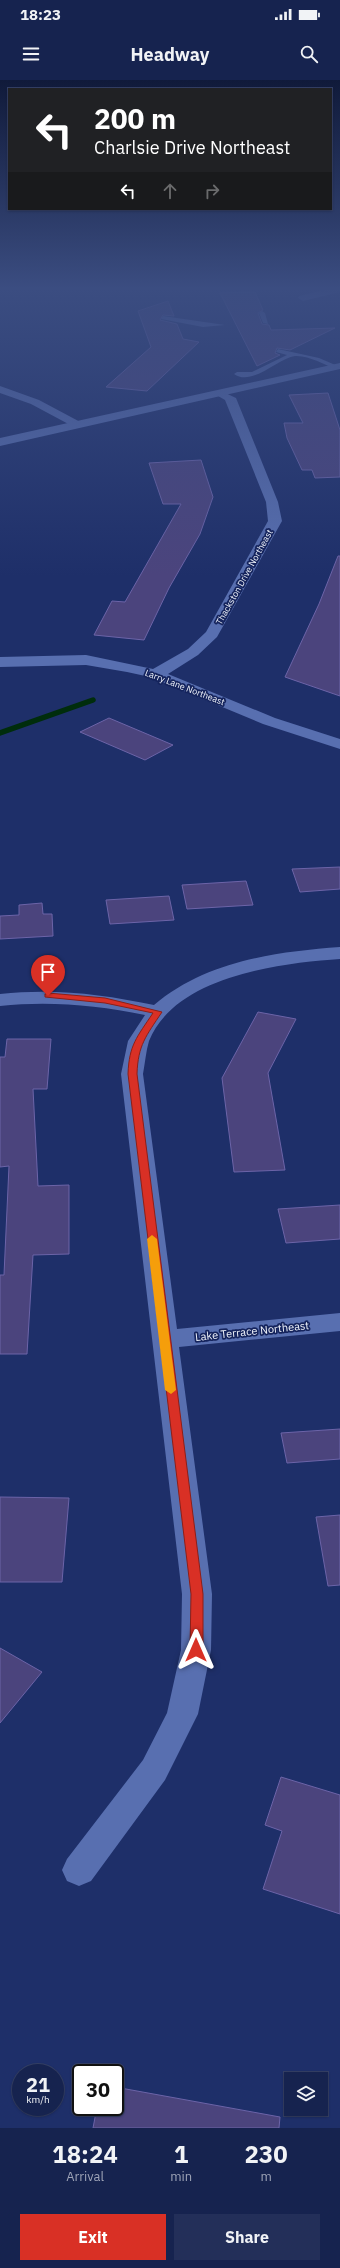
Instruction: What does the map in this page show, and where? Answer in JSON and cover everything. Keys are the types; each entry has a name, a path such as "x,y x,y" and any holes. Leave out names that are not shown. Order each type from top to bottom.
{"street":[{"path":"0,442 256,385"},
{"path":"0,388 35,402 78,424"},
{"name":"Thackston Drive Northeast","path":"155,674 189,655 204,644 212,634 275,521 272,502 256,469 230,398 219,393"},
{"name":"Larry Lane Northeast","path":"0,662 86,660 128,667 155,674 269,721 340,744"},
{"path":"79,1870 154,1770 182,1714 196,1650 197,1594 132,1074 133,1054 141,1036 158,1012 174,997 201,980 274,959 340,953"},
{"path":"0,1000 48,996 78,997 105,1000 158,1012"},
{"name":"Lake Terrace Northeast","path":"164,1339 340,1322"}],"building":[{"path":"109,385 154,385 147,391 106,387"},
{"path":"328,393 340,430 340,477 315,478 312,470 302,470 287,438 284,423 303,423 289,395"},
{"path":"201,460 213,497 200,534 169,588 144,640 94,635 112,601 125,602 181,504 163,504 149,463"},
{"path":"338,556 340,556 340,696 285,677 319,604"},
{"path":"109,718 173,745 145,760 80,732"},
{"path":"340,867 340,889 300,892 292,869"},
{"path":"246,881 253,905 187,909 182,885"},
{"path":"169,896 174,920 110,924 106,900"},
{"path":"42,903 43,914 52,914 53,936 0,939 0,916 19,915 19,905"},
{"path":"258,1012 296,1019 268,1073 285,1170 234,1172 222,1078"},
{"path":"7,1039 51,1039 47,1089 33,1089 38,1186 69,1185 69,1254 33,1255 27,1354 0,1354 0,1275 4,1275 9,1166 0,1167 0,1057 5,1057"},
{"path":"340,1205 340,1239 286,1243 278,1209"},
{"path":"340,1429 340,1459 287,1463 281,1433"},
{"path":"0,1497 69,1498 62,1582 0,1582"},
{"path":"340,1515 340,1585 328,1586 316,1517"},
{"path":"0,1648 42,1672 0,1723"},
{"path":"281,1777 340,1795 340,1914 263,1889 282,1831 265,1825"},
{"path":"124,2089 280,2117 279,2128 93,2128 95,2116 124,2116"}],"waterway":[{"path":"0,733 93,700"}],"slow traffic":[{"path":"152,1239 171,1390"}],"route":[{"path":"48,996 105,1000 158,1012 141,1036 133,1054 132,1074 197,1594 196,1650"}]}
